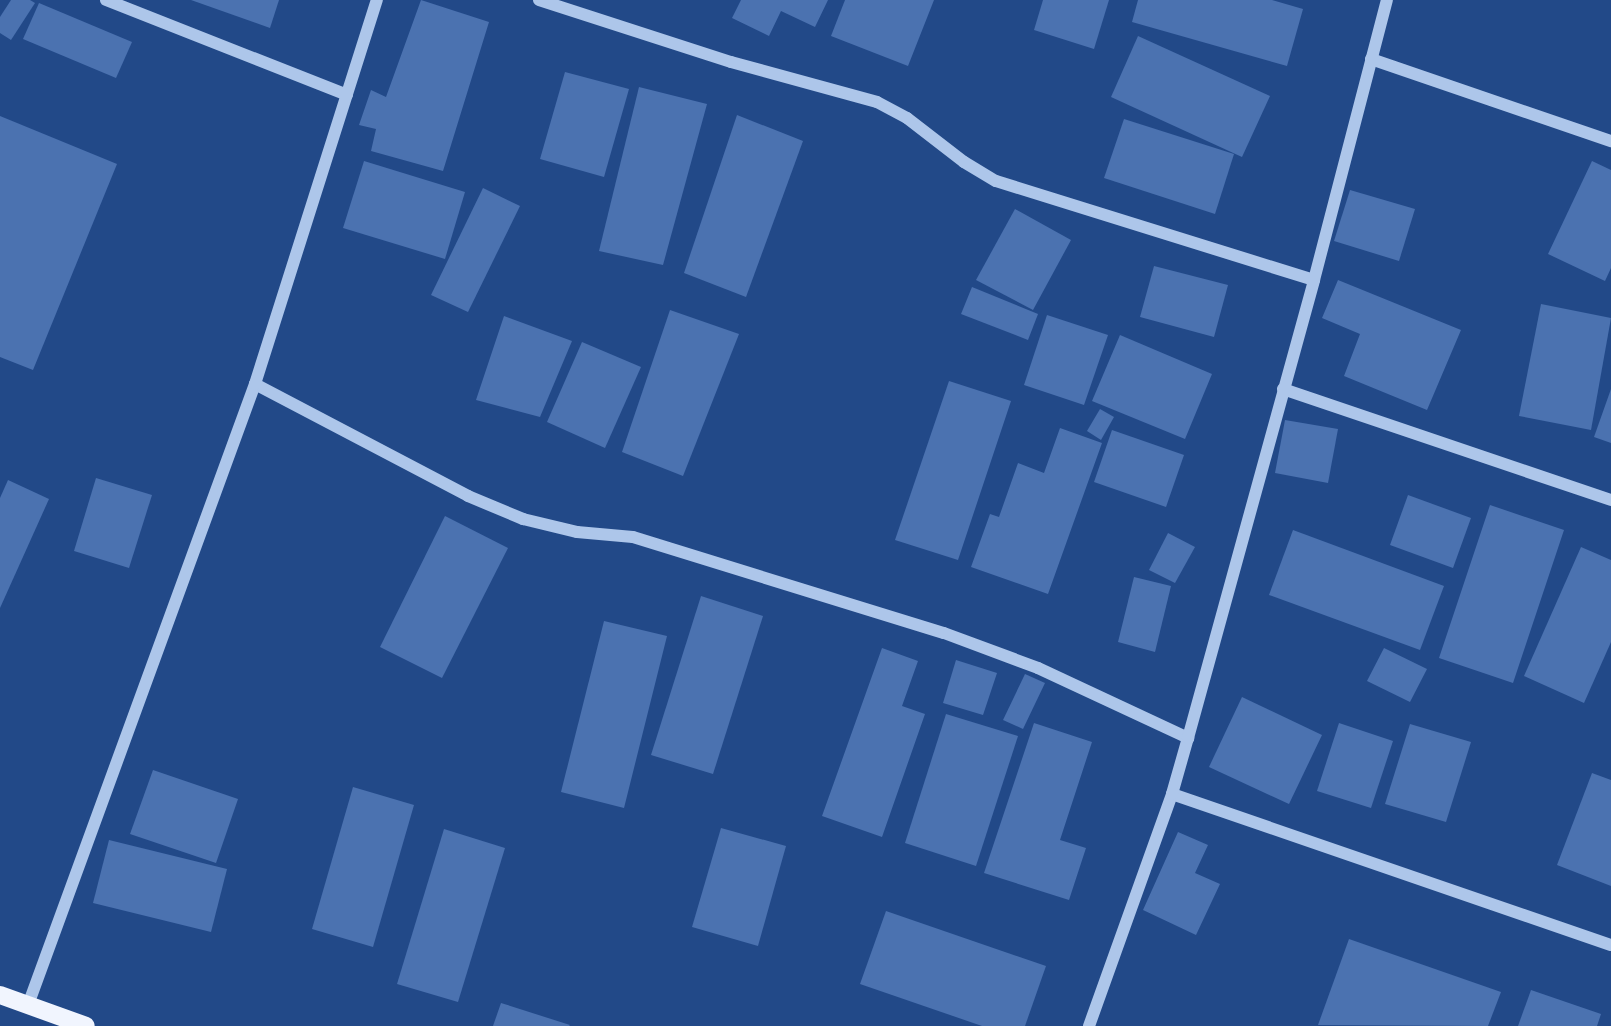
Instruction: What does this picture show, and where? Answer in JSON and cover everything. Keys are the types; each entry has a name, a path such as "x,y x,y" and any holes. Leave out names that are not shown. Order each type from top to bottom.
{"main road":[{"path":"0,995 86,1026"}],"street":[{"path":"106,0 347,95"},
{"path":"28,1005 255,384 377,0"},
{"path":"539,0 731,62 877,102 907,118 964,162 996,181 1314,280"},
{"path":"1089,1026 1172,794 1314,280 1387,0"},
{"path":"1371,59 1611,141"},
{"path":"255,384 468,496 523,519 577,532 633,537 944,634 1038,668 1188,738"},
{"path":"1283,389 1611,500"},
{"path":"1172,794 1611,945"}],"building":[{"path":"11,0 30,0 35,3 11,40 0,33 0,17"},
{"path":"191,0 279,0 270,28"},
{"path":"421,0 489,22 443,171 371,151 376,129 359,125 371,90 386,97"},
{"path":"741,0 828,0 815,27 781,11 769,36 732,18"},
{"path":"845,0 934,0 908,66 831,36"},
{"path":"1043,0 1109,0 1094,49 1034,30"},
{"path":"1138,0 1272,0 1303,9 1287,66 1132,22"},
{"path":"39,3 132,42 116,78 23,39"},
{"path":"1138,36 1270,96 1242,157 1111,97"},
{"path":"565,72 629,89 604,177 540,159"},
{"path":"639,87 707,104 663,265 599,251"},
{"path":"737,115 803,141 746,297 684,273"},
{"path":"0,116 117,164 33,370 0,357"},
{"path":"1124,119 1234,154 1215,214 1104,178"},
{"path":"364,161 465,192 445,259 343,228"},
{"path":"1592,161 1611,170 1611,268 1605,281 1548,254"},
{"path":"483,188 520,206 468,312 431,295"},
{"path":"1350,190 1415,209 1399,261 1334,241"},
{"path":"1015,209 1071,240 1033,310 976,280"},
{"path":"1154,266 1228,285 1214,337 1140,317"},
{"path":"1338,280 1461,330 1427,410 1344,376 1360,334 1322,318"},
{"path":"972,287 1038,314 1028,340 961,314"},
{"path":"1541,304 1611,318 1591,430 1519,416"},
{"path":"670,310 739,334 683,476 622,452"},
{"path":"1047,315 1108,335 1084,405 1024,385"},
{"path":"504,316 572,341 540,417 476,400"},
{"path":"1120,335 1212,374 1185,439 1092,401"},
{"path":"582,342 641,367 605,448 547,422"},
{"path":"949,381 1011,401 958,560 895,540"},
{"path":"1611,389 1611,443 1594,437"},
{"path":"1100,409 1114,417 1101,440 1087,431"},
{"path":"1285,420 1338,429 1328,483 1275,473"},
{"path":"1060,428 1102,443 1048,594 971,567 990,514 999,517 1018,463 1044,473"},
{"path":"1112,430 1184,455 1166,507 1094,482"},
{"path":"96,478 152,495 129,568 74,551"},
{"path":"8,480 49,499 0,608 0,498"},
{"path":"1408,495 1471,518 1453,568 1390,545"},
{"path":"1490,505 1564,530 1513,683 1439,658"},
{"path":"445,516 508,548 442,678 380,647"},
{"path":"1293,530 1444,586 1420,650 1269,595"},
{"path":"1168,533 1195,547 1175,583 1149,570"},
{"path":"1581,547 1611,560 1611,642 1584,703 1524,676"},
{"path":"1134,577 1171,586 1155,652 1118,642"},
{"path":"701,596 763,616 713,774 651,755"},
{"path":"604,621 667,636 624,808 561,792"},
{"path":"882,648 918,661 902,706 925,714 882,837 822,816"},
{"path":"1384,648 1427,669 1410,702 1367,681"},
{"path":"956,660 997,673 983,715 943,703"},
{"path":"1025,674 1045,683 1023,729 1003,720"},
{"path":"1242,697 1322,735 1289,804 1209,767"},
{"path":"946,714 1018,736 976,866 905,843"},
{"path":"1034,723 1092,742 1060,840 1086,848 1069,900 984,873"},
{"path":"1339,723 1393,741 1371,808 1317,791"},
{"path":"1410,724 1471,742 1446,822 1385,804"},
{"path":"153,770 238,799 216,863 130,834"},
{"path":"1592,773 1611,780 1611,886 1557,865"},
{"path":"353,787 414,805 373,947 312,929"},
{"path":"721,828 786,846 758,946 692,927"},
{"path":"444,829 505,848 458,1002 397,984"},
{"path":"1178,832 1208,845 1195,873 1220,884 1196,935 1143,910"},
{"path":"109,840 227,869 211,932 93,903"},
{"path":"886,911 1046,966 1025,1026 982,1026 860,984"},
{"path":"1349,939 1501,992 1488,1026 1318,1025"},
{"path":"1531,990 1601,1014 1597,1026 1518,1026"},
{"path":"501,1003 570,1025 493,1026"}]}
